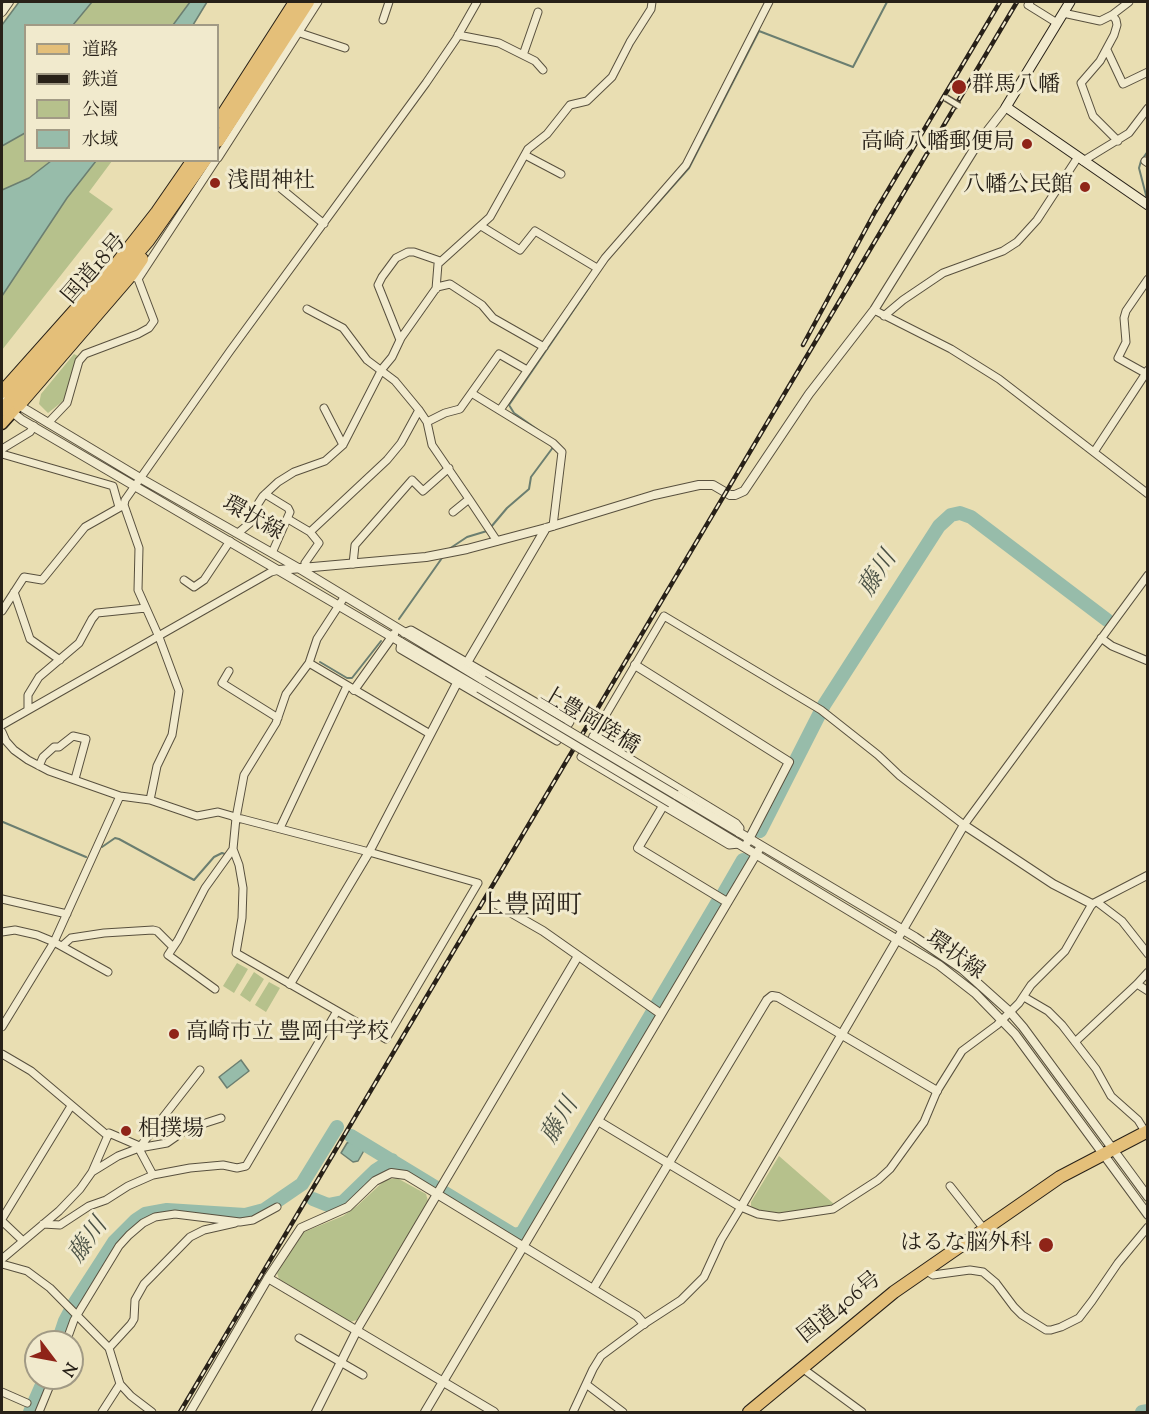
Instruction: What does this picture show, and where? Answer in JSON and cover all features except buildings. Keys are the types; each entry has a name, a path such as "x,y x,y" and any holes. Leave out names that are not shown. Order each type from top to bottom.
{"highway":[{"path":"219,120 295,2"},
{"path":"219,139 308,2"},
{"name":"国道18号","path":"7,402 157,212 192,162"},
{"name":"国道18号","path":"7,402 130,276 204,162"},
{"name":"国道406号","path":"749,1413 894,1292 925,1270 1060,1176 1147,1133"}],"main road":[{"path":"1070,2 1006,107 1147,206"},
{"path":"2,424 7,402"}],"street":[{"path":"2,12 9,2"},
{"path":"219,156 318,2"},
{"path":"383,20 389,2"},
{"path":"2,611 24,577 42,579 85,527 122,506 140,477 426,83 477,2"},
{"path":"238,533 250,523 254,510 265,494 278,482 294,472 325,461 343,445 382,369 436,289 440,261 490,217 528,149 547,134 570,105 587,101 608,82 651,9 652,2"},
{"path":"500,410 597,268 628,229 686,165 769,2"},
{"path":"1030,2 1028,5 1057,23"},
{"path":"1063,13 1100,21 1129,2"},
{"path":"523,55 538,12"},
{"path":"1112,15 1117,25 1107,50 1081,82 1093,116 1118,141"},
{"path":"297,32 345,48"},
{"path":"458,35 499,43 535,61 543,70"},
{"path":"1107,50 1123,84 1148,72"},
{"path":"946,99 959,106"},
{"path":"2,725 271,572 426,556 497,542 654,495 699,485 713,485 730,495 744,491 809,394 874,310 978,142 1006,107"},
{"path":"884,316 943,273 1003,251 1017,242 1037,220 1080,159 1118,141 1129,133 1148,108"},
{"path":"525,155 561,174"},
{"path":"48,423 67,403 79,361 85,354 138,334 149,328 154,321 130,276 215,162"},
{"path":"278,186 324,224"},
{"path":"481,226 519,250 535,231 597,268"},
{"path":"400,340 378,285 382,277 396,258 408,252 440,261"},
{"path":"1094,452 1146,372 1118,358 1126,342 1124,318 1126,311 1148,279"},
{"path":"436,289 450,284 482,305 493,318 544,347"},
{"path":"307,309 343,328 367,360 382,369 395,381 419,410 427,422 432,445 497,542"},
{"path":"874,310 951,349 999,379 1148,494"},
{"path":"427,422 460,409 500,354 527,370"},
{"path":"468,661 550,527 561,452 553,444 473,394"},
{"name":"環状線","path":"7,402 48,423 273,553 305,568 481,684"},
{"name":"環状線","path":"7,402 34,426 134,486 392,637 481,684"},
{"path":"324,408 343,445"},
{"path":"310,532 387,460 401,443 419,410"},
{"path":"2,452 30,432 34,426"},
{"path":"2,452 113,486 122,506 139,548 138,590 159,637 179,695 172,735 157,766 150,800"},
{"path":"354,564 355,545 412,480 423,491 449,468"},
{"path":"265,494 288,508 290,512 273,553"},
{"path":"453,512 469,499"},
{"path":"288,519 310,532 319,543 305,563 305,568"},
{"path":"184,580 194,587 204,580 230,541"},
{"path":"573,1413 596,1362 601,1356 681,1300 704,1277 721,1240 964,825 1148,575"},
{"path":"14,592 30,639 60,660"},
{"path":"2,732 14,750 39,766 120,796 150,800 197,816 218,812 236,818 369,852 478,883 387,1039 236,954 242,918 243,888 239,865 233,849 236,818 244,775 278,718 286,694 309,663 317,639 345,596"},
{"path":"28,710 28,695 39,677 79,643 97,613 146,609"},
{"path":"673,798 580,757 664,616 821,710 878,755 900,776 964,825 1053,884 1095,903 1122,921 1148,954"},
{"path":"280,828 351,688 392,637 401,631 411,630 570,722 557,741 400,649 401,642"},
{"path":"1101,638 1112,646 1148,662"},
{"path":"309,663 430,734"},
{"path":"635,665 789,762 749,839 742,846"},
{"path":"229,671 222,683 278,718"},
{"path":"290,984 369,852 457,683"},
{"name":"上豊岡陸橋","path":"481,684 673,798"},
{"path":"39,766 43,757 54,747 59,747 73,736 86,739 75,779"},
{"path":"593,736 673,798"},
{"path":"2,1027 54,942 120,796"},
{"path":"673,798 638,848 727,902"},
{"name":"環状線","path":"673,798 739,833 945,956 1010,1012 1108,1152 1148,1215"},
{"name":"環状線","path":"673,798 756,855 955,976 1002,1020 1108,1152 1148,1197"},
{"path":"425,1413 761,846"},
{"path":"215,989 168,955 205,888 233,849"},
{"path":"598,1121 741,1207 758,1214 779,1217 833,1209 878,1180 890,1169 924,1122 937,1091 962,1051 1002,1020 1024,997 1031,985 1065,951 1095,903 1148,875"},
{"path":"2,899 67,914"},
{"path":"496,904 543,931 661,1014"},
{"path":"2,932 15,930 27,932 54,942 108,972"},
{"path":"62,946 71,938 153,930 157,931 173,947"},
{"path":"316,1413 356,1332 578,956"},
{"path":"1075,1042 1148,972"},
{"path":"1137,984 1148,991"},
{"path":"593,1289 772,996 778,997 937,1091"},
{"path":"1024,997 1048,1011 1062,1025 1096,1069 1111,1096 1138,1120 1147,1133"},
{"path":"43,1224 56,1227 89,1206 106,1200 128,1186 153,1175 190,1168 223,1165 237,1168 246,1166 337,1011"},
{"path":"2,1054 31,1071 108,1136"},
{"path":"139,1148 200,1070"},
{"path":"22,1240 2,1220 71,1106"},
{"path":"92,1172 118,1156 139,1148 167,1143 187,1129 221,1118"},
{"path":"2,1258 80,1189 92,1172 109,1133 137,1145 153,1175"},
{"path":"190,1413 268,1278 301,1228 348,1207 383,1176 398,1173 406,1175 438,1194 638,1316 644,1324"},
{"path":"950,1186 984,1229"},
{"path":"109,1348 134,1319 135,1300 144,1284 190,1237 204,1230 253,1220 277,1207"},
{"path":"70,1330 76,1314 119,1246 143,1223 155,1217 175,1214 240,1222"},
{"path":"925,1270 933,1275 970,1270 983,1272 996,1283 1022,1315 1046,1330 1051,1330 1061,1328 1079,1318 1118,1263 1148,1227"},
{"path":"2,1264 20,1268 32,1274 67,1305 109,1348 120,1384 152,1413"},
{"path":"268,1278 494,1413"},
{"path":"299,1338 363,1376"},
{"path":"802,1368 862,1413"},
{"path":"102,1413 120,1384"},
{"path":"586,1384 623,1413"},
{"path":"39,1413 48,1390"},
{"path":"2,1392 27,1403"}],"green space":[{"path":"92,2 190,2 174,24 75,24"},
{"path":"24,134 24,162 50,162 29,178 2,190 2,146"},
{"path":"95,162 111,162 89,192 113,209 2,350 2,296 67,198"},
{"path":"74,354 78,356 67,392 63,401 48,413 39,404 41,394"},
{"path":"237,963 248,969 234,993 223,986"},
{"path":"254,972 264,979 250,1002 240,995"},
{"path":"269,982 280,988 266,1012 255,1005"},
{"path":"779,1156 834,1204 780,1214 759,1211 751,1206 751,1202"},
{"path":"397,1178 426,1194 428,1201 357,1320 350,1322 279,1279 277,1273 304,1232 343,1216 385,1180"}],"water":[{"path":"19,2 92,2 74,24 24,24 24,134 2,146 2,25"},
{"path":"190,2 207,2 194,24 174,24"},
{"path":"50,162 95,162 67,198 2,296 2,190 29,178"},
{"path":"241,1060 249,1071 227,1088 219,1077"},
{"path":"354,1140 366,1147 358,1161 353,1162 341,1153 347,1143"}],"waterway":[{"path":"648,214 689,168 759,31 853,67 887,2"},
{"path":"1147,199 1139,168 1148,151"},
{"path":"541,432 514,413 509,405 590,286"},
{"path":"491,527 507,508 529,489 531,477 554,446"},
{"name":"藤川","path":"760,831 824,705 939,526 951,515 960,513 971,517 1107,620"},
{"path":"449,549 467,537 487,531"},
{"path":"399,619 442,558"},
{"path":"320,662 347,678 352,678 381,641"},
{"path":"3,822 86,857"},
{"path":"102,847 115,838 119,839 194,880 214,857 225,854"},
{"name":"藤川","path":"724,893 743,860"},
{"name":"藤川","path":"351,1136 514,1235 522,1233 717,903"},
{"name":"藤川","path":"62,1330 74,1304 114,1242 136,1220 145,1214 167,1210 245,1215 264,1210 302,1184 337,1127"},
{"name":"藤川","path":"313,1199 328,1205 343,1202 375,1171 392,1160"},
{"name":"藤川","path":"30,1412 40,1390"},
{"path":"1142,1412 1148,1411"}],"railway":[{"path":"803,345 875,212 1000,2"},
{"path":"180,1412 1017,2"}],"place":[{"name":"群馬八幡","path":"959,87"},
{"name":"高崎八幡郵便局","path":"1027,144"},
{"name":"浅間神社","path":"215,183"},
{"name":"八幡公民館","path":"1085,187"},
{"name":"高崎市立 豊岡中学校","path":"174,1034"},
{"name":"相撲場","path":"126,1131"},
{"name":"はるな脳外科","path":"1046,1245"}],"district":[{"name":"上豊岡町","path":"530,909"}]}
